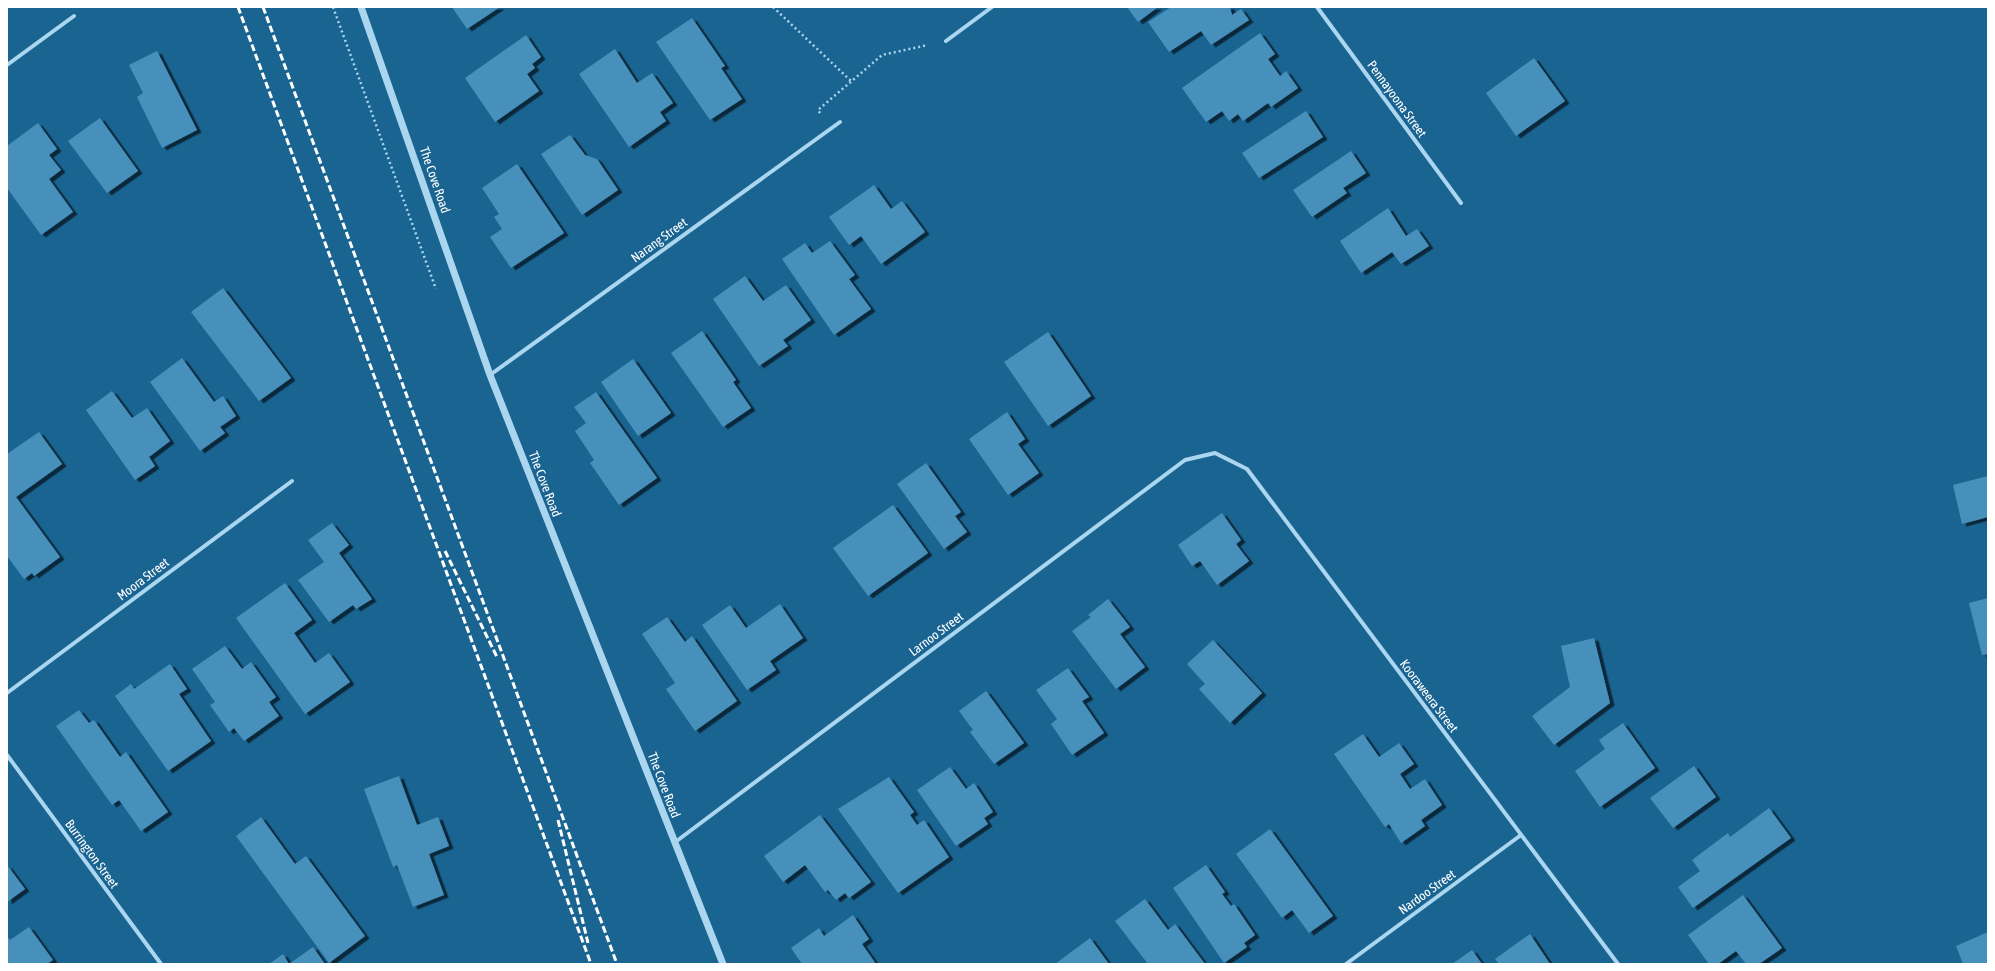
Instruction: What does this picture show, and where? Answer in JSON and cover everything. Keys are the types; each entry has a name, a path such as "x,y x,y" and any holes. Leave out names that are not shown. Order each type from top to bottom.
{"street":[{"name":"The Cove Road","path":"361,7 490,375 722,964"},
{"path":"946,41 992,7"},
{"name":"Pennayoona Street","path":"1317,7 1461,203"},
{"path":"7,65 74,16"},
{"name":"Narang Street","path":"490,375 840,122"},
{"name":"Larnoo Street","path":"674,843 1185,460 1215,453"},
{"name":"Kooraweera Street","path":"1215,453 1247,469 1618,964"},
{"name":"Moora Street","path":"7,693 292,481"},
{"name":"Burrington Street","path":"7,755 161,964"},
{"name":"Nardoo Street","path":"1346,964 1521,835"}],"path":[{"path":"773,7 852,81"},
{"path":"831,128 818,110 882,55 946,41"}],"building":[{"path":"452,7 500,7 467,29"},
{"path":"1127,7 1158,7 1138,22"},
{"path":"1171,7 1230,7 1232,15 1241,9 1249,20 1211,45 1201,31 1169,52 1148,22"},
{"path":"692,18 725,66 721,68 742,99 710,120 656,42"},
{"path":"1260,33 1275,54 1268,59 1280,76 1286,71 1298,88 1271,107 1268,103 1243,121 1238,114 1229,121 1222,111 1206,122 1182,88"},
{"path":"526,35 541,57 532,64 535,68 527,74 539,91 495,122 465,78"},
{"path":"615,49 637,83 652,73 673,103 660,112 666,121 629,147 579,74"},
{"path":"157,51 197,130 162,148 137,97 143,93 129,65"},
{"path":"1534,58 1565,101 1516,136 1486,93"},
{"path":"1306,111 1323,137 1259,178 1242,153"},
{"path":"100,118 138,171 107,193 68,141"},
{"path":"38,123 57,149 49,155 61,170 49,179 73,212 41,235 7,188 7,146"},
{"path":"570,135 585,155 597,159 618,190 582,215 541,154"},
{"path":"1351,151 1366,173 1343,188 1347,193 1312,217 1293,190"},
{"path":"517,164 564,233 511,268 490,237 502,229 494,217 499,214 482,188"},
{"path":"874,185 891,209 902,201 925,232 881,264 861,236 849,245 829,217"},
{"path":"1388,208 1406,236 1417,229 1429,246 1401,264 1392,252 1361,273 1340,241"},
{"path":"830,241 855,275 849,279 871,309 834,335 782,259 805,243 812,253"},
{"path":"745,276 763,301 786,285 811,320 783,340 788,346 759,366 713,299"},
{"path":"223,288 291,378 259,401 191,312"},
{"path":"702,331 736,380 733,382 751,408 723,427 671,353"},
{"path":"1048,332 1091,396 1048,426 1004,362"},
{"path":"182,358 214,402 223,396 236,416 220,427 225,433 200,451 150,382"},
{"path":"633,359 671,413 638,436 601,382"},
{"path":"112,391 132,418 147,408 170,441 149,457 155,466 135,480 86,410"},
{"path":"596,392 657,478 619,505 590,463 594,460 575,431 586,423 574,407"},
{"path":"1007,412 1025,439 1018,444 1039,473 1008,495 969,439"},
{"path":"39,432 62,464 16,497 60,557 34,576 32,573 24,579 7,556 7,454"},
{"path":"926,463 961,512 955,516 967,532 944,549 897,484"},
{"path":"1988,476 1988,517 1962,524 1953,485"},
{"path":"893,505 928,553 868,596 833,548"},
{"path":"1222,513 1241,540 1236,544 1249,561 1217,585 1200,561 1192,566 1178,545"},
{"path":"332,523 349,545 339,553 372,599 356,609 353,605 329,622 298,580 324,562 308,540"},
{"path":"285,583 312,620 294,633 315,663 329,653 350,682 305,714 236,618"},
{"path":"1988,598 1988,654 1982,655 1969,603"},
{"path":"1108,599 1130,627 1120,634 1145,667 1116,689 1072,631 1091,617 1088,615"},
{"path":"780,604 803,638 770,661 776,670 747,690 702,625 730,605 746,628"},
{"path":"667,617 685,642 692,636 737,701 695,731 666,689 675,683 642,634"},
{"path":"1594,638 1610,703 1554,745 1532,716 1570,687 1561,646"},
{"path":"1213,640 1262,693 1230,723 1199,689 1205,684 1187,664"},
{"path":"225,646 242,669 251,662 276,697 269,702 279,716 244,741 234,728 229,732 210,705 215,702 192,669"},
{"path":"170,664 187,689 179,694 211,741 168,771 115,696 131,684 134,689"},
{"path":"1068,668 1089,697 1082,701 1104,733 1072,755 1051,724 1057,719 1036,690"},
{"path":"986,691 1024,743 994,764 970,732 973,730 959,711"},
{"path":"79,710 89,723 94,720 120,757 126,752 168,812 141,831 119,800 112,805 56,726"},
{"path":"1623,723 1655,768 1600,807 1575,771 1605,749 1599,740"},
{"path":"1363,734 1379,757 1399,743 1414,764 1400,774 1410,789 1425,779 1442,805 1421,820 1425,826 1401,843 1389,824 1385,827 1334,754"},
{"path":"1694,766 1716,797 1673,828 1650,798"},
{"path":"950,767 966,789 974,783 993,812 984,818 988,824 956,846 917,790"},
{"path":"399,776 417,825 438,817 449,846 429,854 444,895 413,907 397,865 393,867 364,789"},
{"path":"889,777 914,812 910,815 917,825 924,820 949,857 898,893 838,809"},
{"path":"1769,808 1791,838 1693,908 1678,887 1700,871 1692,860 1728,833 1730,837"},
{"path":"820,815 871,882 849,898 845,893 836,900 828,890 825,892 805,865 783,882 764,856"},
{"path":"261,817 295,864 306,856 365,936 329,963 236,836"},
{"path":"1270,829 1333,916 1309,933 1292,910 1282,918 1236,854"},
{"path":"7,865 25,889 7,902"},
{"path":"1206,865 1225,892 1222,894 1231,906 1234,904 1255,935 1244,943 1247,947 1224,963 1173,888"},
{"path":"1743,895 1782,948 1759,964 1746,964 1736,951 1718,964 1709,964 1688,935"},
{"path":"1145,899 1168,930 1175,924 1205,964 1148,964 1115,921"},
{"path":"853,915 869,939 862,944 876,964 802,964 791,948 819,928 824,936"},
{"path":"29,927 53,960 47,964 7,964 7,936 10,940"},
{"path":"1988,932 1988,964 1963,964 1956,946"},
{"path":"1530,934 1550,964 1499,964 1495,959"},
{"path":"1090,938 1109,964 1055,964"},
{"path":"313,947 325,964 289,964"},
{"path":"1472,950 1482,964 1452,964"},
{"path":"283,954 289,964 269,964"}],"railway":[{"path":"238,7 591,964"},
{"path":"263,7 617,964"},
{"path":"445,551 497,657"},
{"path":"558,820 588,943"}]}
